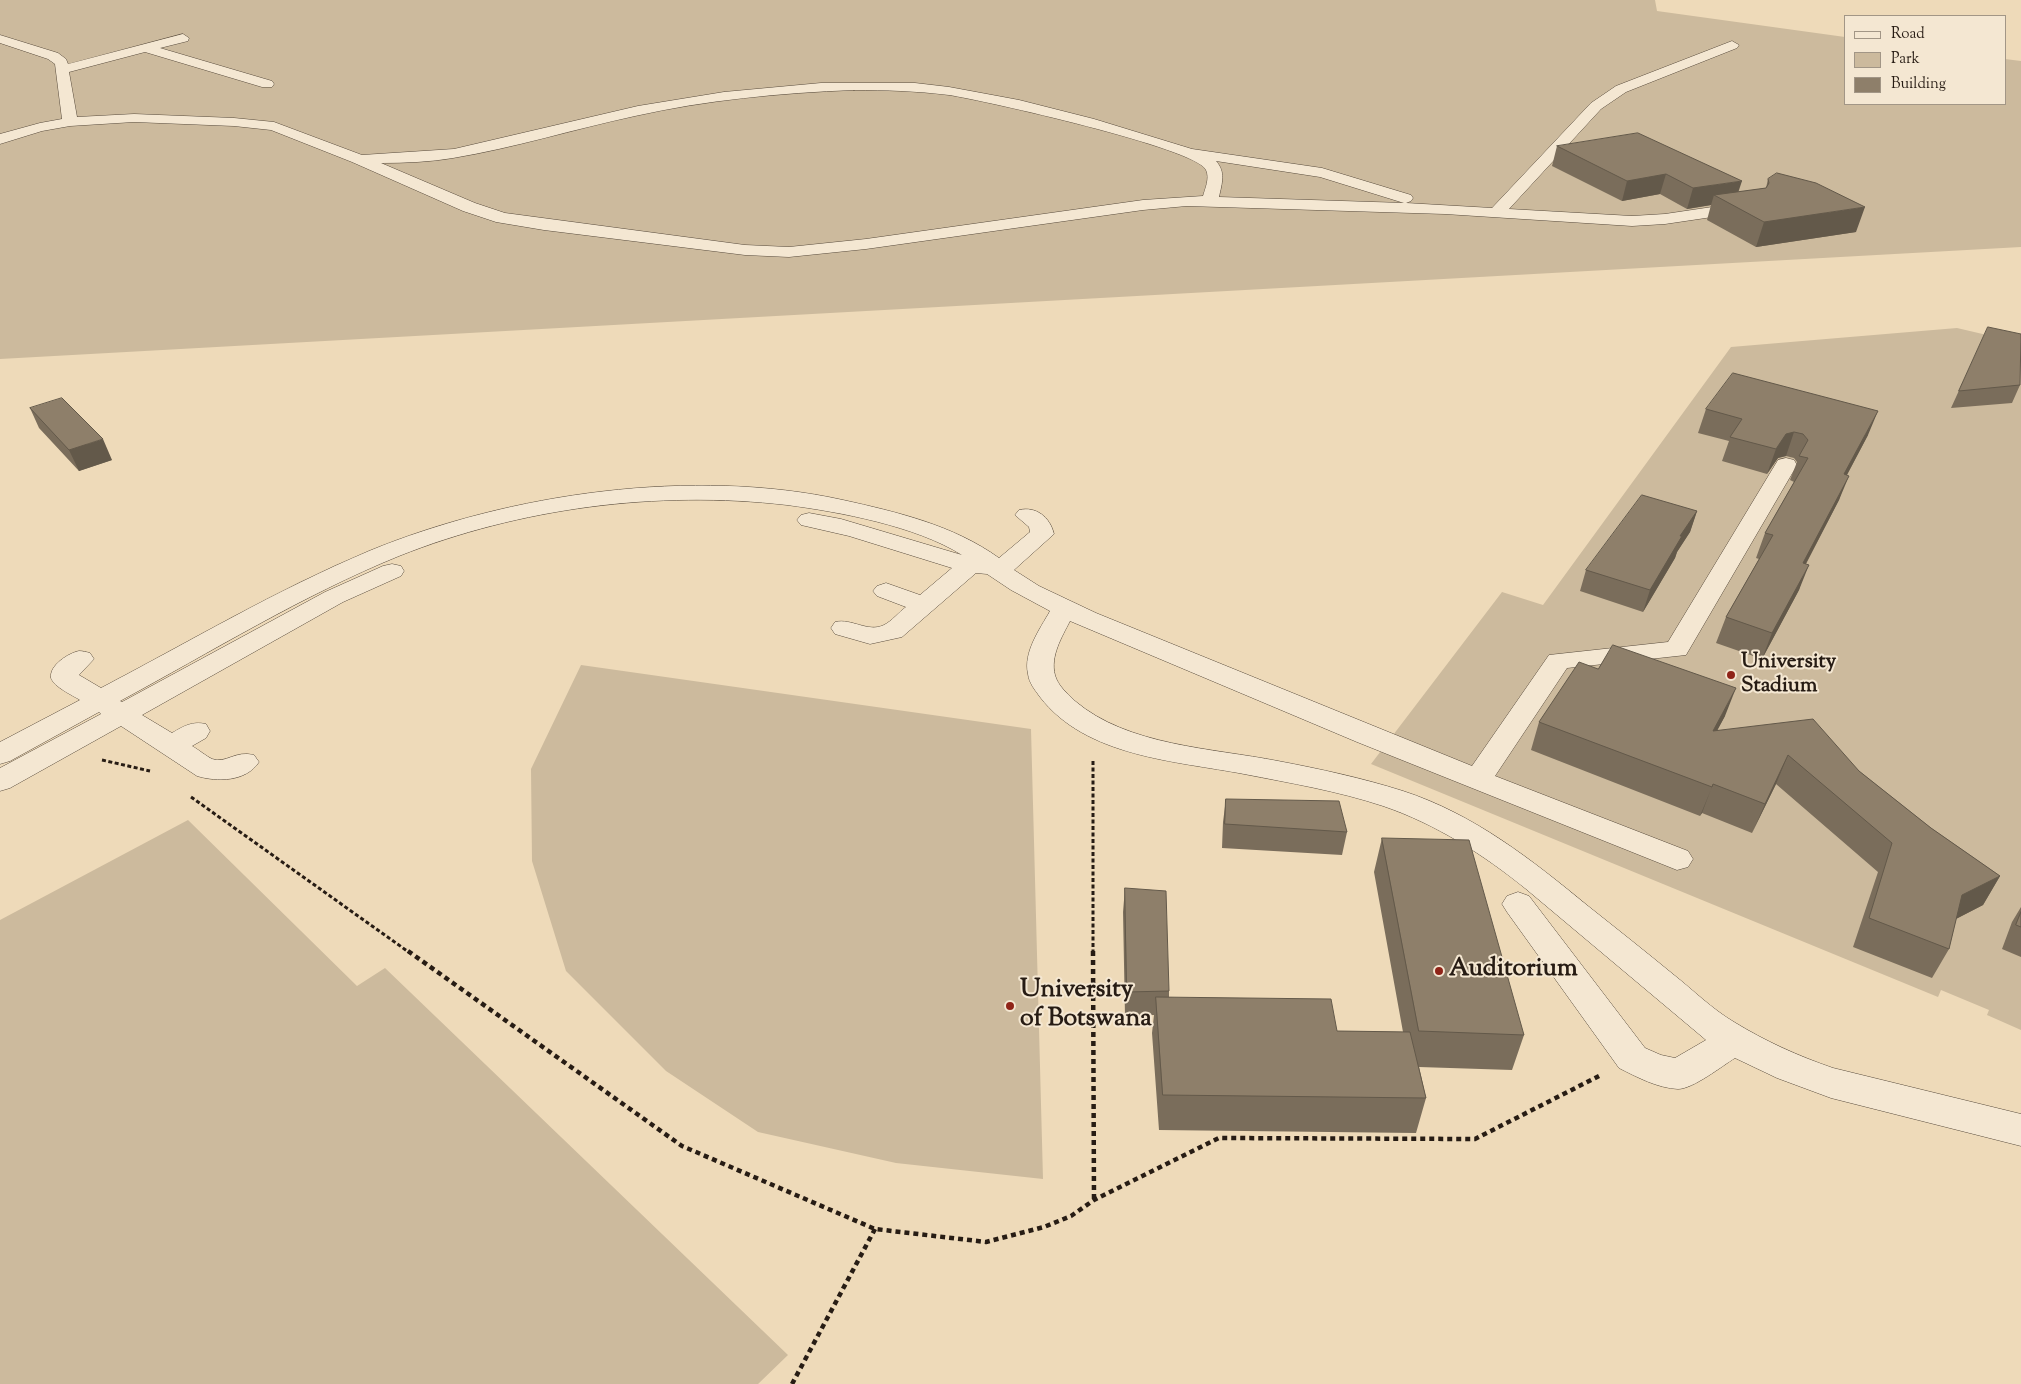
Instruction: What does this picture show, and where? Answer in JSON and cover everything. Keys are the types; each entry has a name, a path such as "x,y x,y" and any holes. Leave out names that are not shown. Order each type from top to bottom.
{"lane":[{"path":"62,70 183,38"},
{"path":"0,40 53,56 61,62 70,122"},
{"path":"1496,213 1596,106 1621,89 1732,45"},
{"path":"146,48 267,84"},
{"path":"358,159 430,157 466,151 618,114 665,105 785,90 860,86 914,87 964,93 1042,110 1190,152 1322,173 1445,209"},
{"path":"0,139 70,122 134,118 258,124 290,131 469,207 502,218 745,250 789,252 1142,205 1210,202 1445,209 1632,221 1665,219 1752,206"},
{"path":"1190,152 1208,161 1214,167 1216,174 1210,202"},
{"path":"1478,779 1558,661 1677,649 1786,465"},
{"path":"0,781 58,749 112,707 315,585 364,562 416,542 518,513 619,496 706,493 787,498 853,508 957,541 1029,591 1064,608 1238,683 1677,859"},
{"path":"0,754 112,707 380,575 428,557 524,529 619,513 701,510 778,514 838,525 937,556 998,570"},
{"path":"998,570 1042,534 1040,524 1027,516"},
{"path":"844,628 861,634 887,634 893,631 971,564"},
{"path":"886,591 924,605"},
{"path":"1064,608 1041,653 1039,667 1043,682 1057,699 1071,712 1093,726 1152,747 1298,774 1386,797 1435,817 1509,859 1719,1030 1735,1040 1790,1068 1831,1083 2021,1130"},
{"path":"81,659 68,668 64,674 65,678 207,769 228,770 244,762"},
{"path":"172,746 196,731"},
{"path":"1518,904 1632,1058 1655,1069 1679,1074 1735,1040"}],"path":[{"path":"1093,726 1094,1200"},
{"path":"58,749 156,773"},
{"path":"188,796 682,1146 875,1229 986,1242 1044,1228 1071,1216 1094,1200 1219,1138 1475,1139 1632,1058"},
{"path":"792,1384 875,1229"}],"green space":[{"path":"0,0 1655,0 1657,11 1844,37 1844,105 2006,105 2006,59 2021,61 2021,247 0,359"},
{"name":"University Stadium","path":"1957,328 2021,343 2021,1030 1987,1015 1989,1010 1941,990 1938,997 1371,764 1502,592 1543,605 1731,347"},
{"path":"581,665 1031,729 1043,1179 896,1163 758,1132 666,1071 566,971 532,861 531,769"},
{"path":"188,820 357,986 385,968 788,1355 758,1384 0,1384 0,920"}],"building":[{"path":"1638,133 1742,181 1693,188 1666,174 1627,181 1557,146"},
{"path":"1777,173 1816,183 1865,207 1764,222 1714,195 1766,188 1769,183 1768,179"},
{"path":"1988,327 2021,334 2020,385 1959,391"},
{"path":"1733,373 1878,411 1844,474 1849,476 1803,563 1809,565 1772,633 1726,617 1773,535 1765,533 1808,458 1799,456 1808,440 1803,434 1794,432 1786,434 1776,449 1730,437 1742,419 1706,409"},
{"path":"62,398 103,439 69,450 30,408"},
{"path":"1642,495 1697,511 1680,536 1682,536 1650,590 1586,570"},
{"path":"1613,645 1736,688 1713,731 1813,719 1859,771 1931,828 2000,876 1962,895 1949,949 1869,918 1892,843 1788,755 1765,804 1713,784 1712,787 1539,722 1579,662 1598,669"},
{"path":"1226,799 1339,801 1347,832 1225,824"},
{"name":"Auditorium","path":"1382,838 1469,840 1524,1035 1419,1031"},
{"path":"1125,888 1166,891 1169,991 1127,992"},
{"path":"2021,912 2021,927 2016,925"},
{"path":"1156,997 1331,999 1337,1031 1410,1032 1426,1098 1163,1095"}],"place":[{"name":"University Stadium","path":"1731,675"},
{"name":"Auditorium","path":"1439,971"},
{"name":"University of Botswana","path":"1010,1006"}]}
